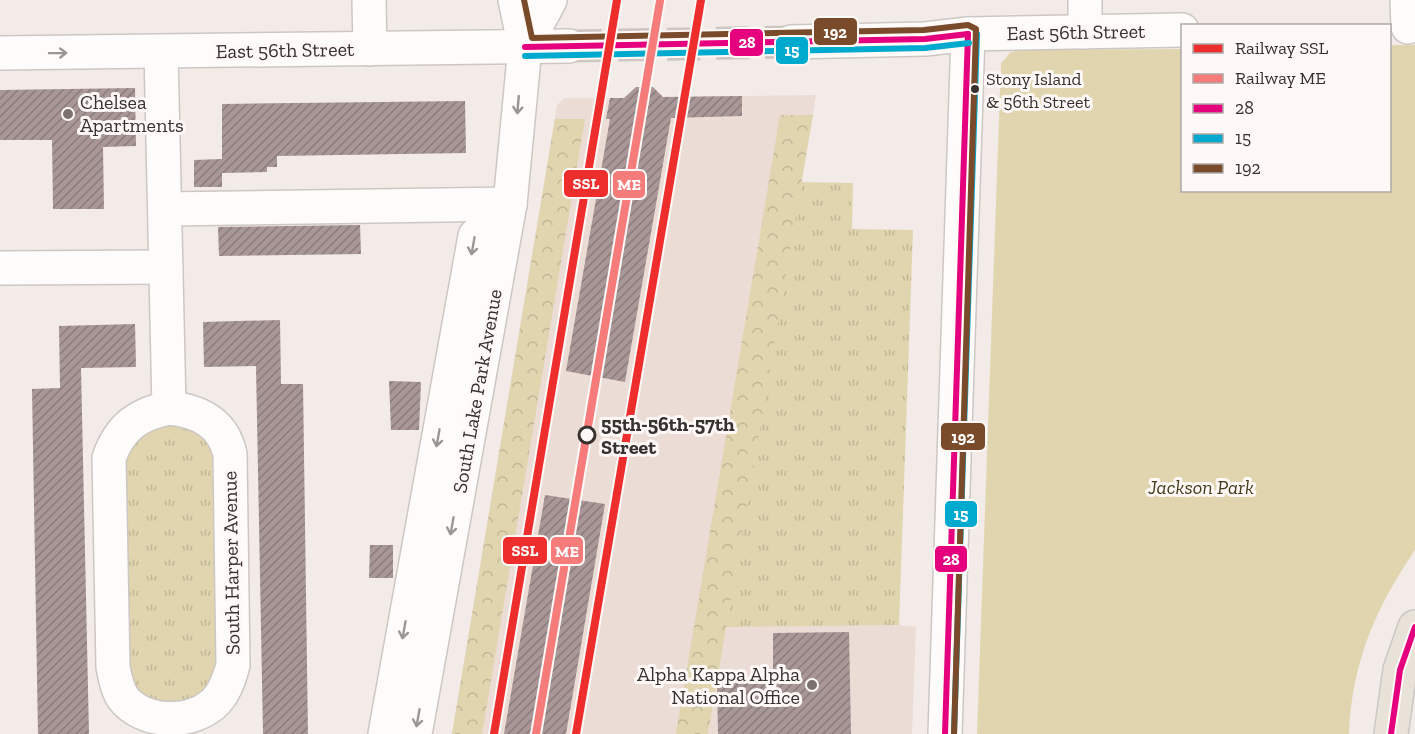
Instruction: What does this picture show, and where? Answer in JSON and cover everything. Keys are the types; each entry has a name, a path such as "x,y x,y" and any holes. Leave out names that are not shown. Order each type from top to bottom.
{"main road":[{"path":"1391,734 1400,670 1415,627"}],"street":[{"path":"369,0 370,49"},
{"name":"South Lake Park Avenue","path":"415,734 510,204 525,47 515,0"},
{"name":"South Lake Park Avenue","path":"525,47 550,0"},
{"path":"1084,0 1085,32"},
{"name":"East 56th Street","path":"791,42 925,39 968,34 1181,30"},
{"path":"945,734 968,34"},
{"name":"East 56th Street","path":"0,53 569,46"},
{"path":"161,51 169,408"},
{"path":"165,209 510,204"},
{"path":"385,734 475,236 510,204"},
{"path":"0,268 166,267"},
{"name":"South Harper Avenue","path":"169,408 190,410 206,418 218,428 228,447 233,665 228,682 210,706 171,726 140,712 122,696 116,683 113,667 110,458 115,441 134,419 149,412 169,408"}],"shaded area":[{"path":"635,87 653,87 659,97 816,95 726,626 899,625 916,627 912,734 708,734 716,686 699,734 452,734 557,105 565,98 629,98"}],"green space":[{"name":"Jackson Park","path":"1391,45 1415,45 1415,550 1388,594 1368,637 1355,683 1349,734 977,734 1001,63 1011,52 1020,50 1181,49 1181,192 1391,192"},
{"path":"780,115 813,115 708,734 676,734"},
{"path":"555,119 585,119 482,734 452,734"},
{"path":"801,182 853,183 852,229 913,230 899,625 726,627"},
{"path":"134,419 218,428 233,665 210,706 130,705 115,441"}],"building":[{"path":"636,87 653,87 663,97 742,96 742,116 671,118 625,382 566,371 610,119 606,119 610,98 624,98"},
{"name":"Chelsea Apartments","path":"135,88 136,146 103,147 104,209 53,209 52,140 0,140 0,90"},
{"path":"465,101 466,153 277,156 277,167 267,167 267,172 222,173 222,104"},
{"path":"222,159 222,187 194,187 194,160"},
{"path":"360,225 361,254 219,256 218,227"},
{"path":"280,320 281,384 303,384 308,734 263,734 256,366 204,367 203,322"},
{"path":"135,324 136,367 81,368 89,734 38,734 32,389 60,388 59,326"},
{"path":"389,381 421,382 419,430 391,430"},
{"path":"545,495 605,504 566,734 504,734"},
{"path":"370,545 393,545 393,578 369,578"},
{"name":"Alpha Kappa Alpha National Office","path":"849,632 851,734 718,734 717,680 773,679 773,633"}],"tunnel":[{"path":"569,46 791,42"}],"rail line":[{"name":"SSL","path":"494,734 617,0"},
{"name":"SSL","path":"576,734 701,0"},
{"name":"ME","path":"536,734 660,1"}],"transit line":[{"name":"192","path":"524,0 532,38 924,30 968,25 976,29 954,734"},
{"name":"28","path":"525,47 925,39 968,34"},
{"name":"28","path":"945,734 968,34"},
{"name":"15","path":"954,734 977,34"},
{"name":"15","path":"525,56 925,48 969,43"},
{"name":"28","path":"1391,734 1400,670 1415,627"}],"place":[{"name":"Stony Island & 56th Street","path":"975,89"},
{"name":"Chelsea Apartments","path":"68,114"},
{"name":"55th-56th-57th Street","path":"587,435"},
{"name":"Alpha Kappa Alpha National Office","path":"812,685"}]}
